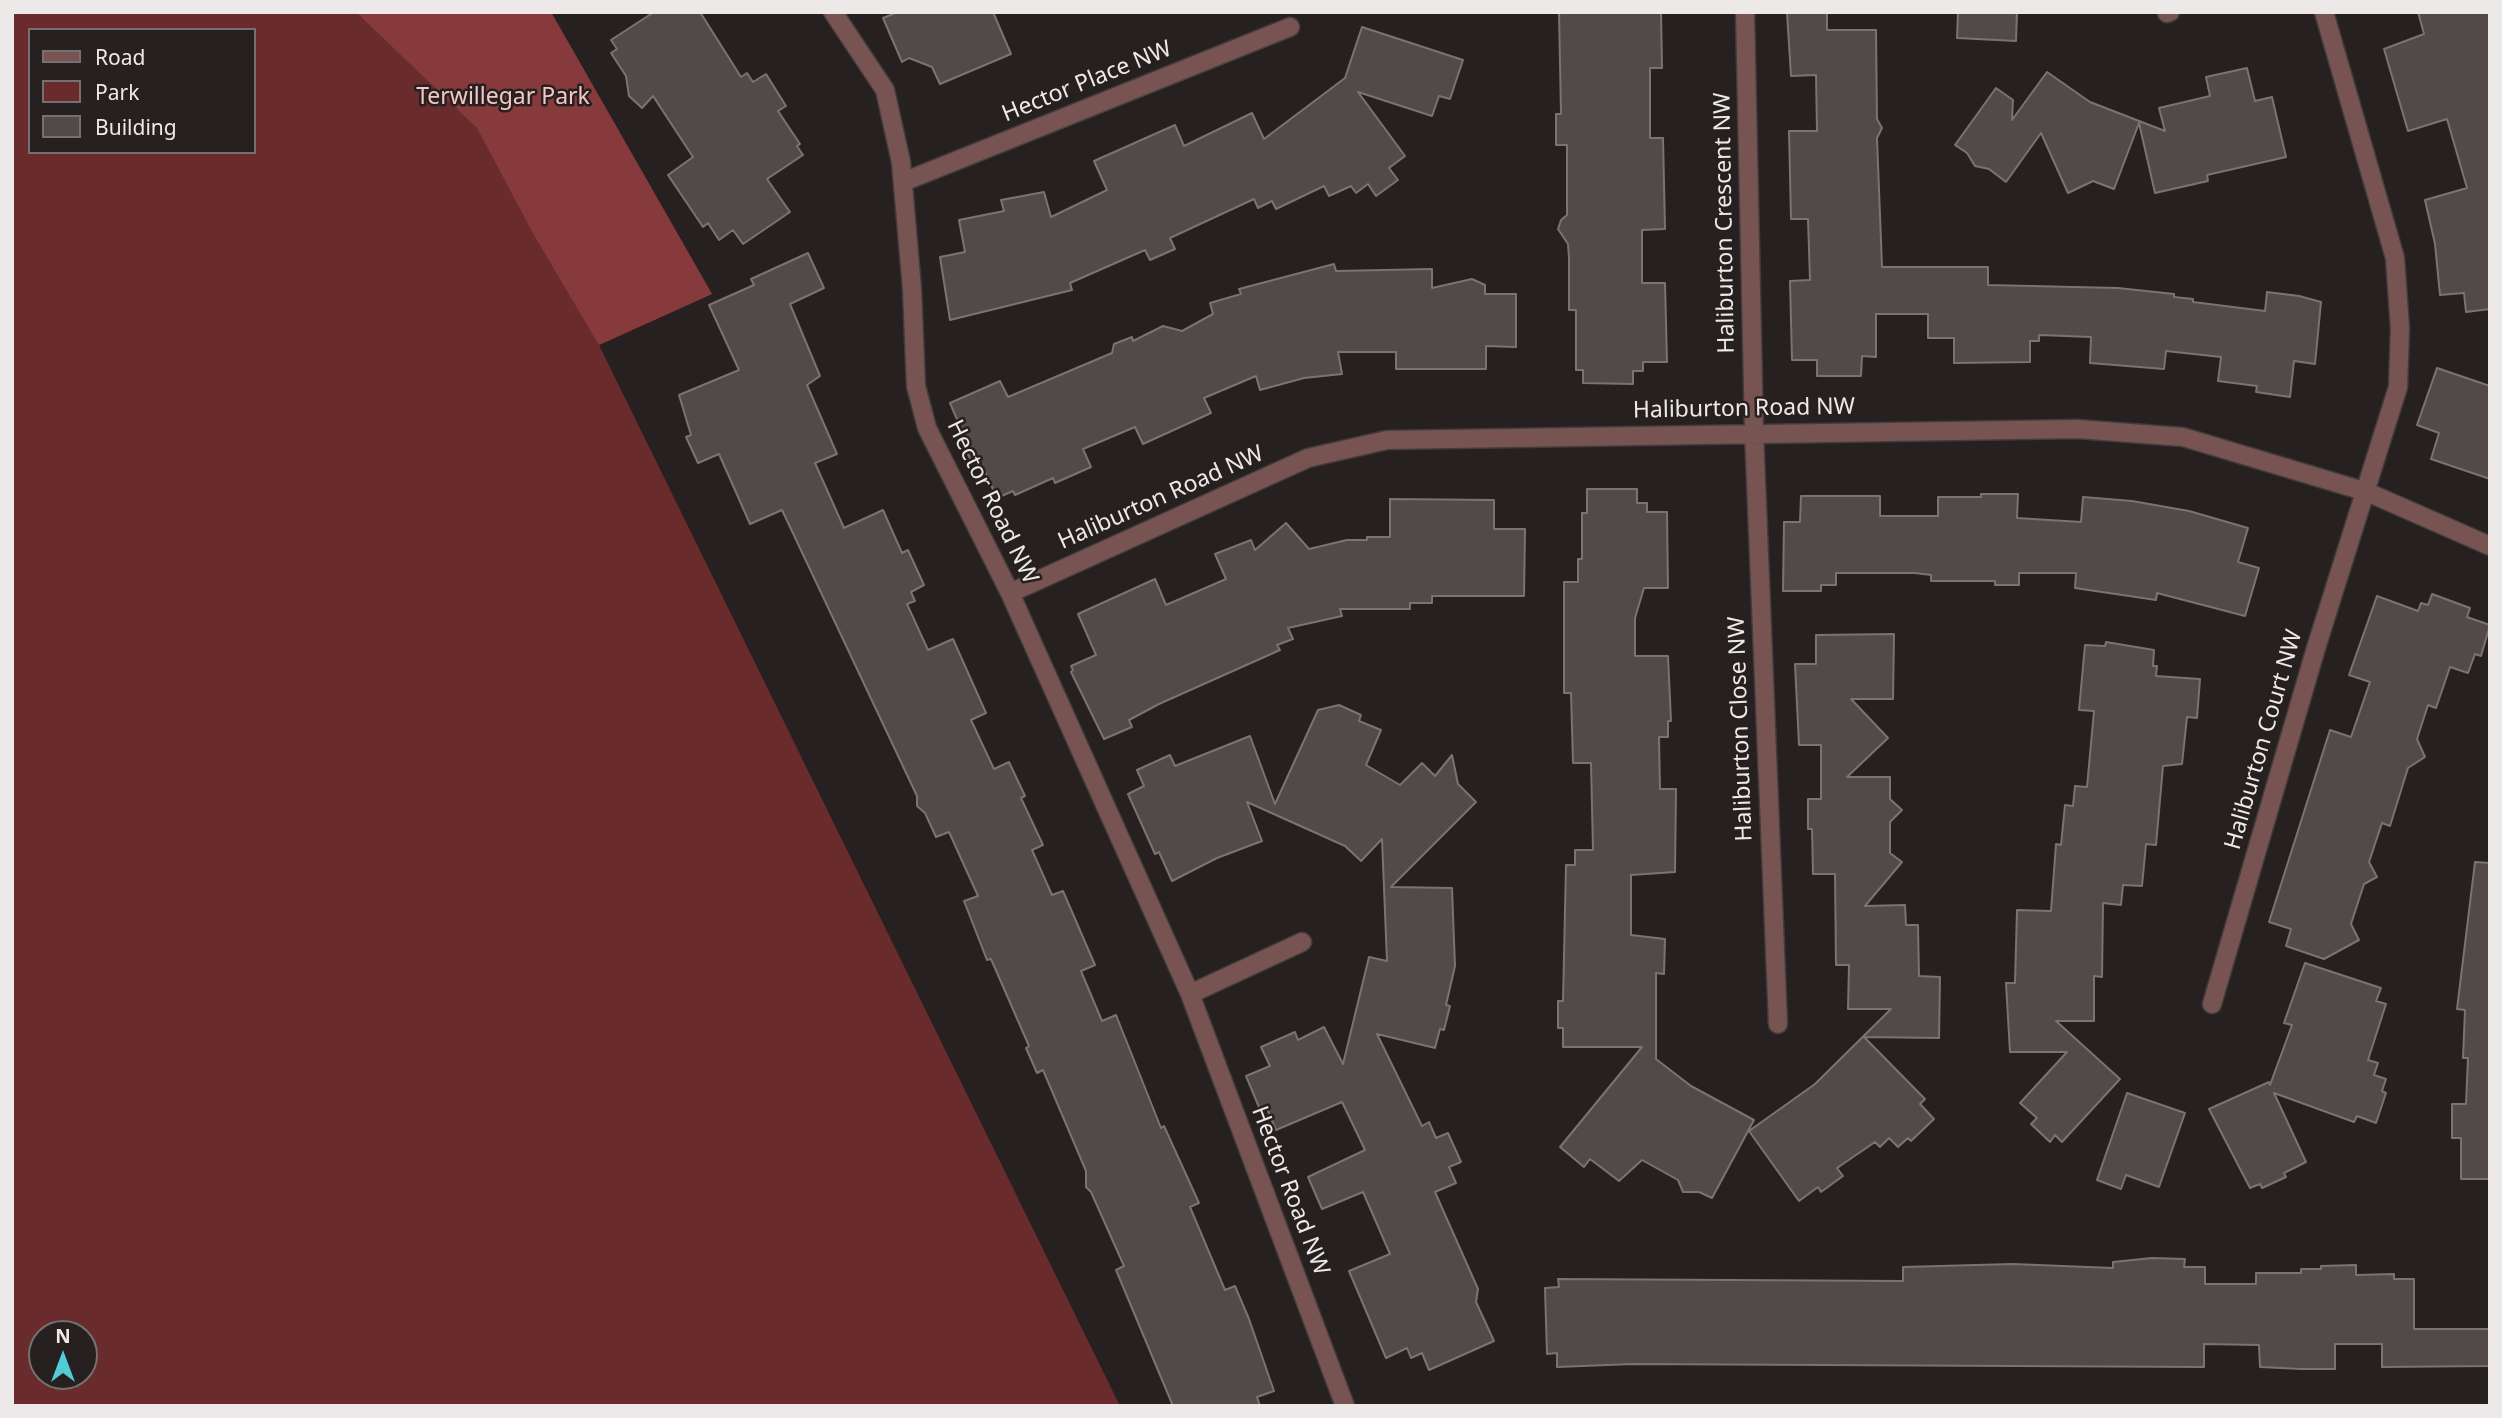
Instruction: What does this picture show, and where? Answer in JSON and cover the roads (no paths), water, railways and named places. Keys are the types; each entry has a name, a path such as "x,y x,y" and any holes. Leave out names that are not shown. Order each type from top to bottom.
{"street":[{"name":"Hector Road NW","path":"833,12 885,90 903,182 916,386 927,428 941,461 1010,593 1190,994 1345,1406"},
{"name":"Haliburton Crescent NW","path":"1745,12 1754,432"},
{"path":"2324,12 2395,258 2400,329 2398,387 2367,492"},
{"name":"Hector Place NW","path":"903,182 1290,27"},
{"name":"Haliburton Road NW","path":"1010,593 1308,458 1387,440 1754,432 2077,429 2183,437 2367,492 2490,546"},
{"name":"Haliburton Close NW","path":"1754,432 1778,1024"},
{"name":"Haliburton Court NW","path":"2212,1004 2316,648 2367,492"},
{"path":"1190,994 1302,942"}],"park label":[{"name":"Terwillegar Park","path":"503,97"}]}
